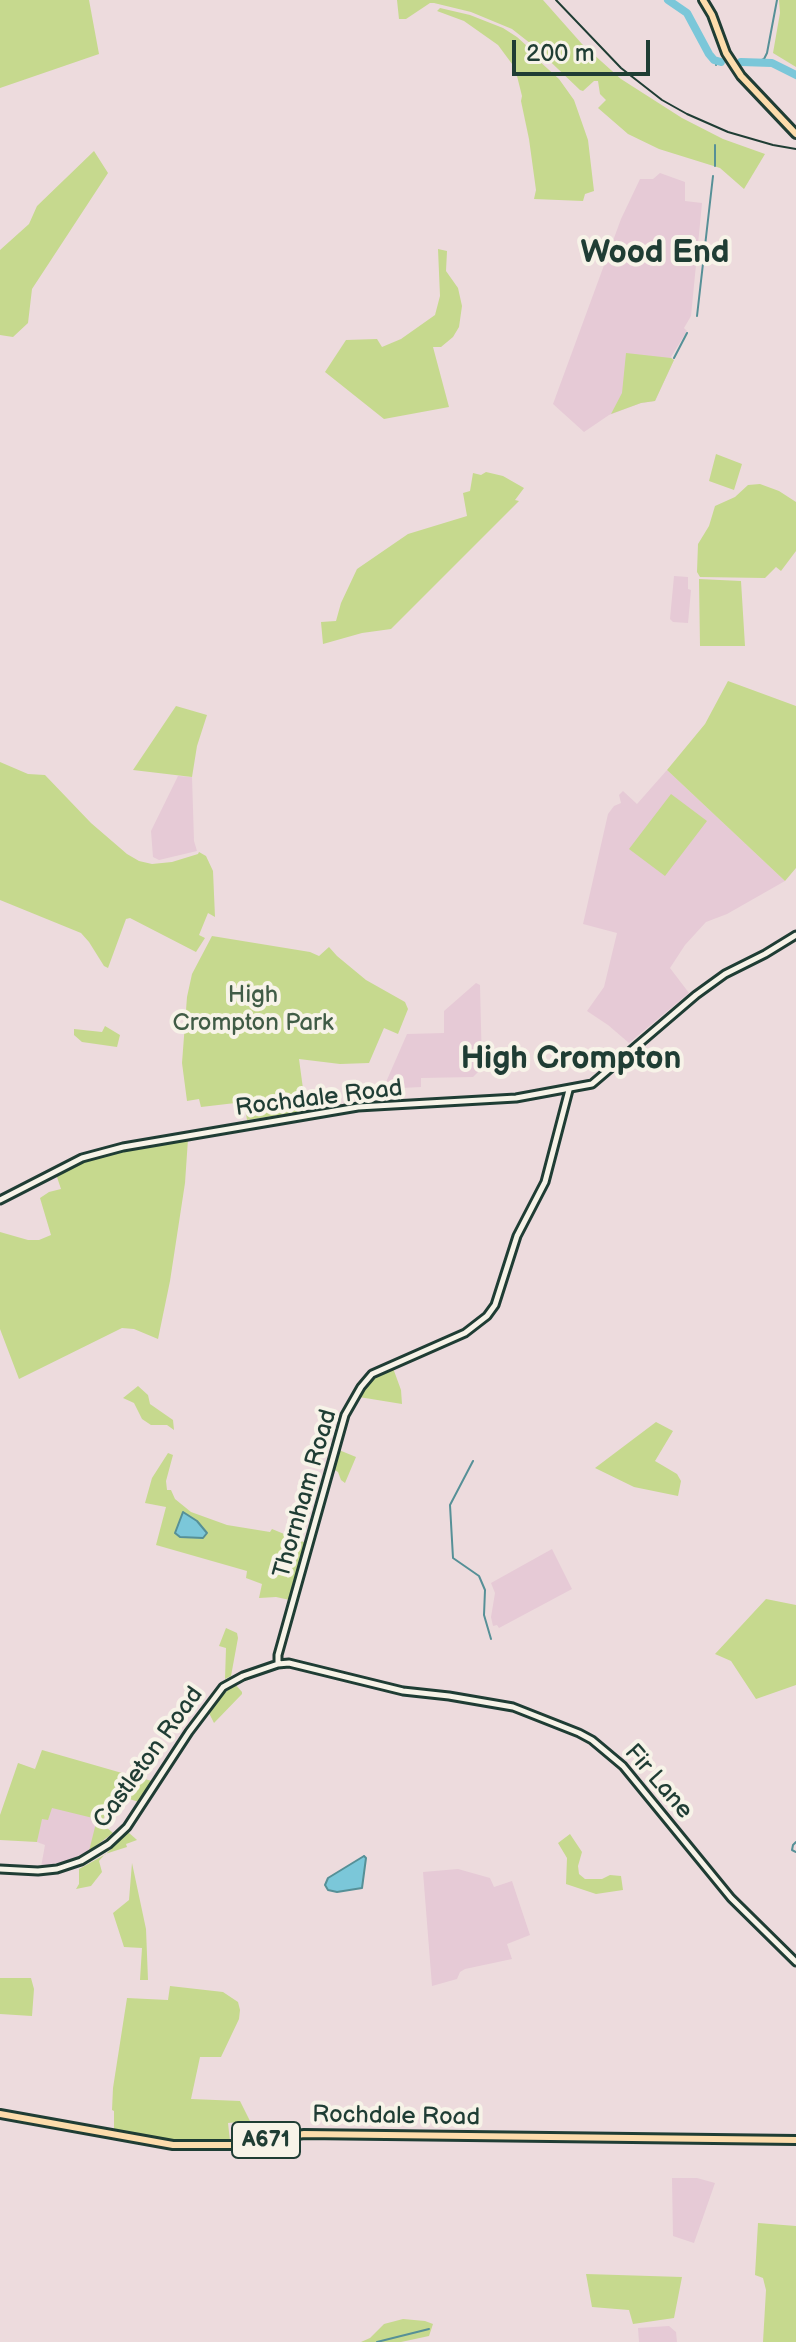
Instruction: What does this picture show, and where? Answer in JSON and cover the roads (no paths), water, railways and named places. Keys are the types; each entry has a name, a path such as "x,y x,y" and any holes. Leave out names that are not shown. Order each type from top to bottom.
{"main road":[{"path":"703,0 733,65 748,85 796,134"},
{"name":"Rochdale Road","path":"0,2114 173,2145 232,2145 304,2134 796,2140"}],"street":[{"name":"Rochdale Road","path":"0,1200 82,1158 136,1145 358,1107 503,1099 592,1084 705,988 796,935"},
{"name":"Thornham Road","path":"278,1664 345,1415 372,1374 465,1333 487,1316 495,1305 517,1236 545,1182 569,1090"},
{"name":"Fir Lane","path":"278,1664 289,1663 403,1691 513,1707 579,1733 606,1750 731,1898 796,1962"},
{"name":"Castleton Road","path":"0,1869 57,1869 81,1861 109,1844 127,1827 189,1732 223,1687 243,1676 278,1664"}],"water":[{"path":"183,1512 197,1521 207,1533 203,1538 180,1537 175,1533"},
{"path":"364,1856 362,1888 337,1892 328,1890 325,1885 328,1878"}],"waterway":[{"path":"668,0 687,13 709,54 721,62"},
{"path":"755,63 764,59 767,53 777,0"},
{"path":"716,65 717,61"},
{"path":"741,62 772,63 796,75"},
{"path":"715,145 715,166"},
{"path":"697,316 713,176"},
{"path":"674,358 687,333"},
{"path":"473,1461 450,1505 453,1558 479,1576 485,1590 484,1615 491,1639"},
{"path":"796,1842 792,1850 796,1852"},
{"path":"377,2342 429,2329"}],"tram line":[{"path":"556,0 621,68 662,100 728,132 796,149"}],"district":[{"name":"Wood End","path":"655,254"},
{"name":"High Crompton","path":"571,1060"}],"park label":[{"name":"High Crompton Park","path":"253,1010"}]}
